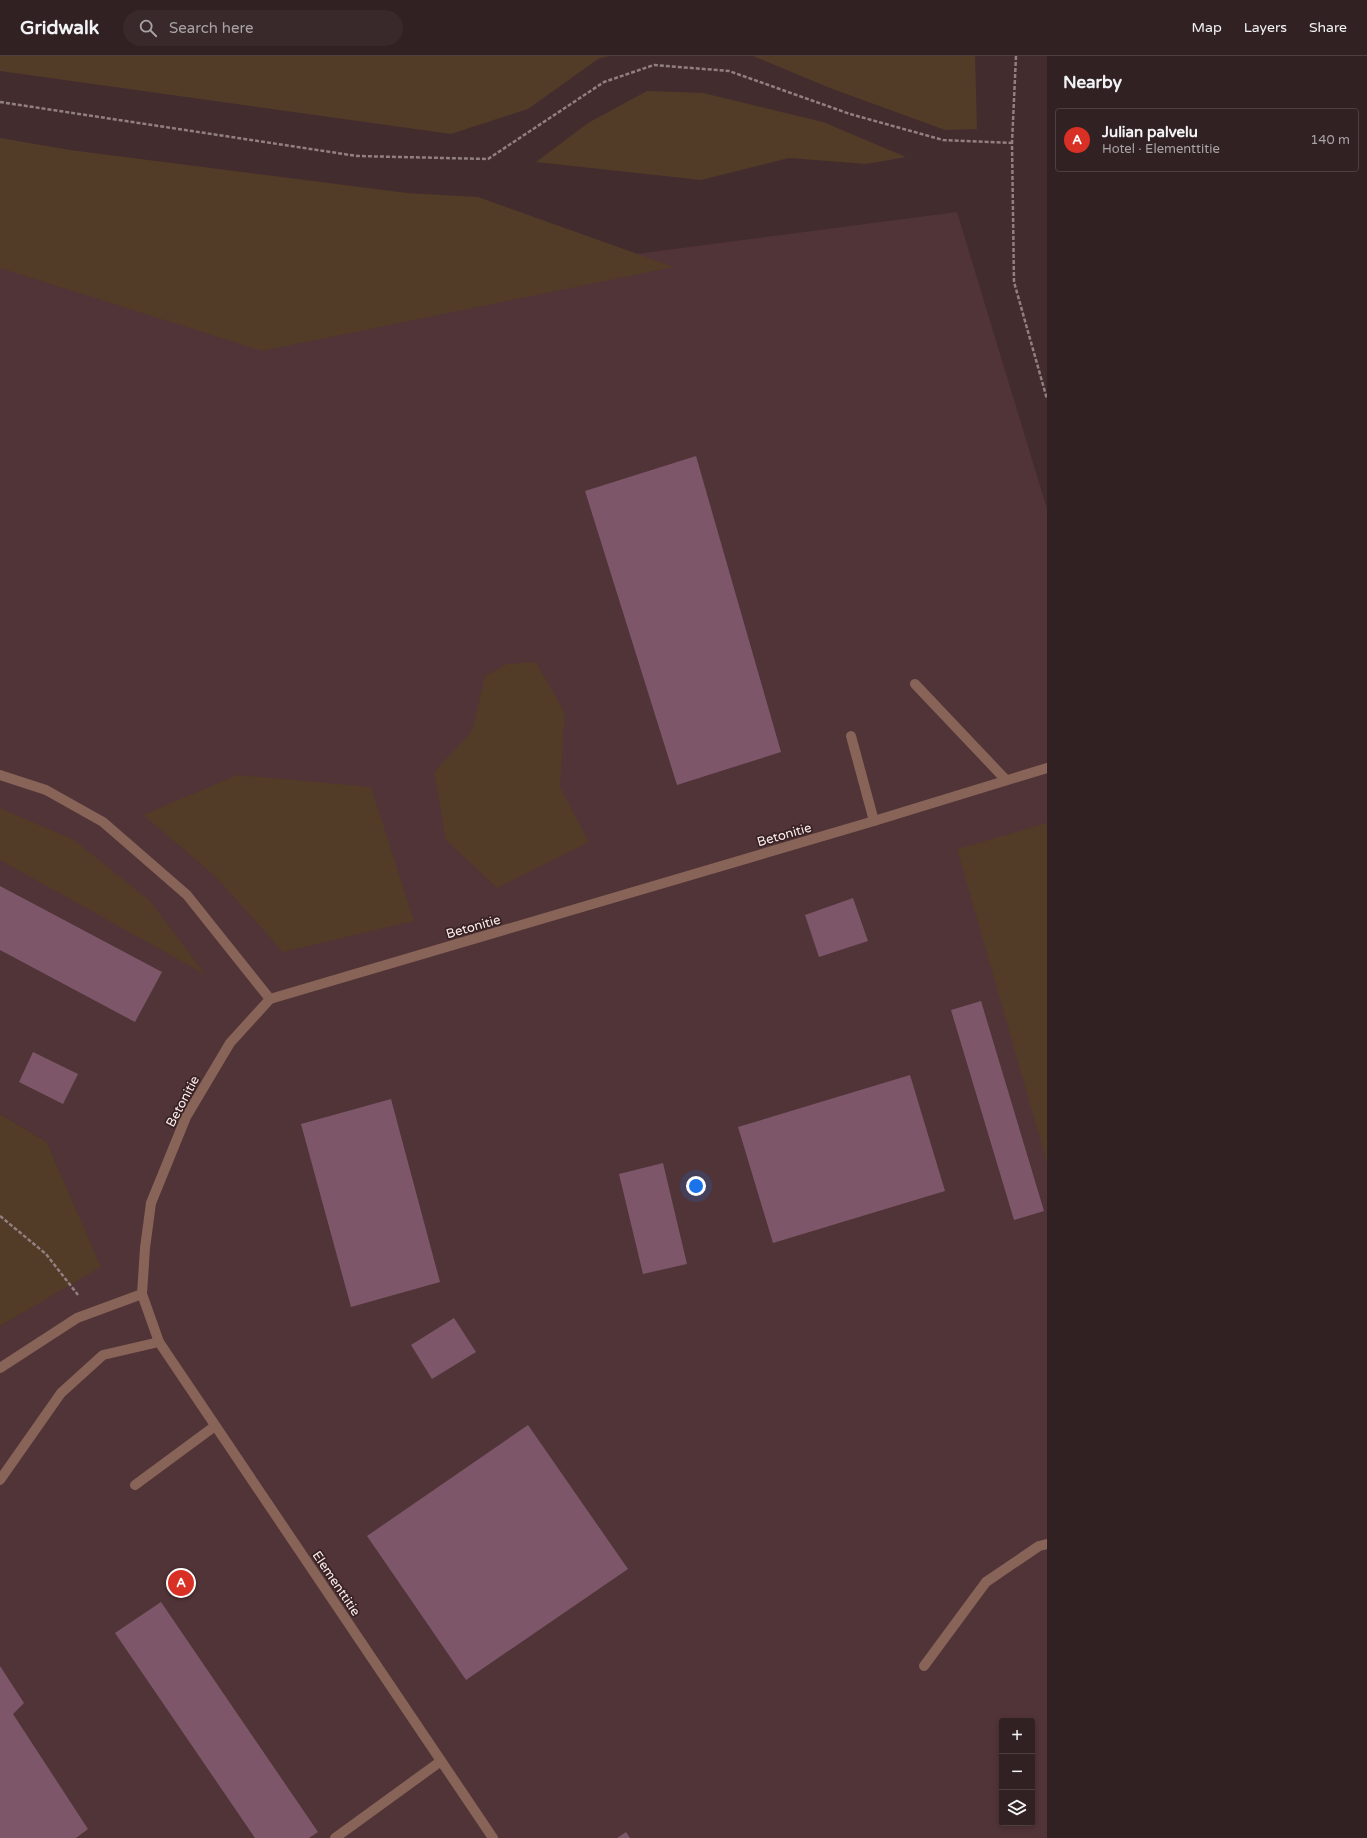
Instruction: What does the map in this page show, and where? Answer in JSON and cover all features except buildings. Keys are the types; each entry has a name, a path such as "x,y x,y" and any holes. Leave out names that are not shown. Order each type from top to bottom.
{"street":[{"path":"915,684 1006,780"},
{"path":"851,736 874,821"},
{"name":"Betonitie","path":"159,1342 142,1294 145,1248 151,1203 186,1116 230,1043 270,1000 874,821 1047,768"},
{"path":"0,776 46,790 103,822 187,895 270,1000"},
{"path":"0,1368 77,1318 142,1294"},
{"path":"0,1480 61,1394 103,1356 159,1342"},
{"name":"Elementtitie","path":"159,1342 493,1838"},
{"path":"135,1485 215,1426"},
{"path":"924,1666 986,1582 1039,1546 1047,1544"},
{"path":"335,1838 442,1761"}],"path":[{"path":"1016,56 1012,143 1014,282 1047,399"},
{"path":"0,102 358,156 488,159 604,82 654,65 729,71 850,114 943,140 1012,143"},
{"path":"0,1216 46,1254 92,1313"}],"shaded area":[{"path":"0,56 609,56 598,59 528,109 451,134 0,71"},
{"path":"753,56 975,56 977,129 945,130 830,88"},
{"path":"647,91 703,93 823,122 906,157 866,164 789,158 701,180 536,162 588,123"},
{"path":"0,138 70,150 407,193 478,197 674,267 262,351 0,268"},
{"path":"957,212 1047,509 1047,1838 0,1838 0,1326 100,1266 47,1142 0,1114 0,247 233,307"},
{"path":"536,662 565,713 560,787 589,842 497,888 446,840 434,772 472,731 485,676 507,664"},
{"path":"237,775 371,787 414,921 283,952 215,876 143,815"},
{"path":"0,808 74,840 150,901 206,975 0,860"},
{"path":"1047,823 1047,1163 957,849"},
{"path":"0,1114 47,1142 101,1267 0,1326"}],"place":[{"name":"Julian palvelu","path":"181,1583"}]}
